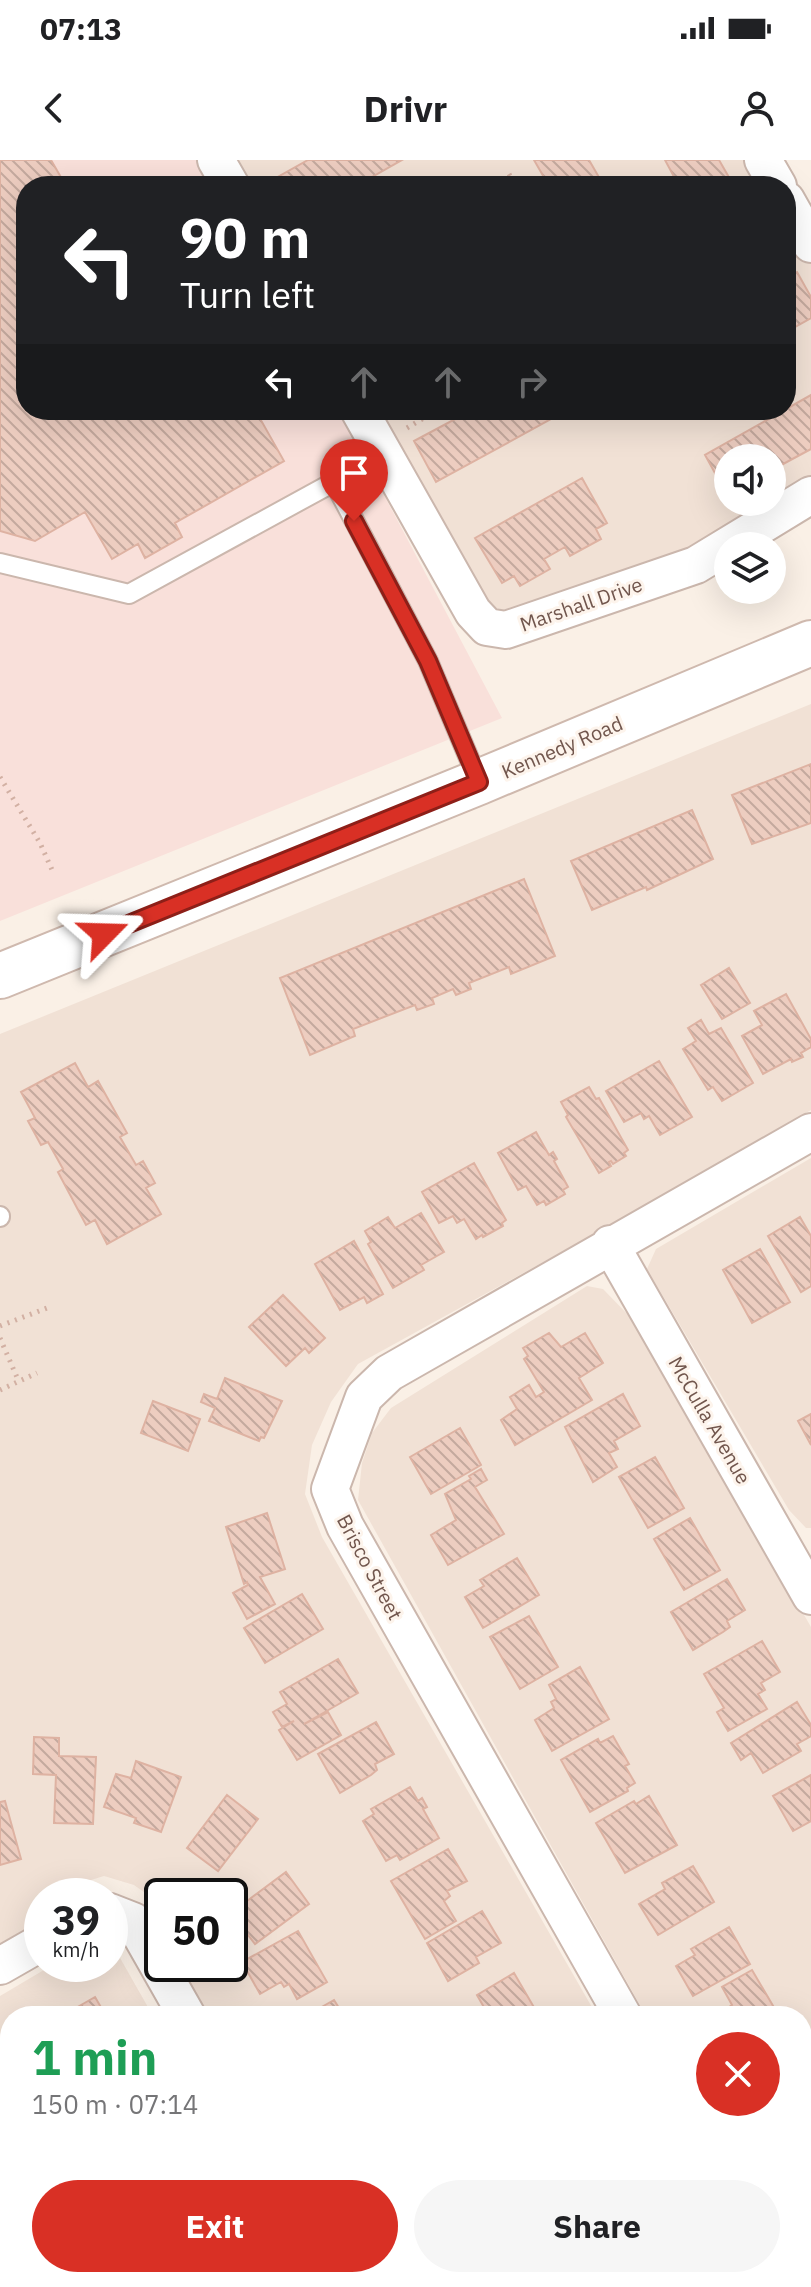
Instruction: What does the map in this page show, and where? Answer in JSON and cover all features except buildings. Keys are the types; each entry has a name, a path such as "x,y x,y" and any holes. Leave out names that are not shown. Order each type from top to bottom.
{"main road":[{"name":"Kennedy Road","path":"0,976 479,782 811,643"}],"street":[{"path":"796,218 811,244"},
{"name":"Marshall Drive","path":"365,420 473,612 487,627 506,630 696,565 811,495"},
{"name":"Brisco Street","path":"617,2006 345,1526 330,1489 364,1397 389,1373 610,1244 811,1132"},
{"name":"McCulla Avenue","path":"610,1244 806,1575"},
{"path":"128,1919 133,1921 181,2006"},
{"path":"0,1966 24,1952"}],"lane":[{"path":"0,563 129,594 334,482 428,661 479,782"}],"path":[{"path":"0,777 40,843 53,872"},
{"path":"0,1326 47,1308"},
{"path":"0,1338 19,1382"},
{"path":"0,1390 37,1373"}],"shaded area":[{"path":"0,160 198,160 207,176 16,176 16,420 344,420 502,718 0,921"},
{"path":"239,160 751,160 760,176 248,176"},
{"path":"796,238 811,264 811,479 786,493 786,444 714,444 714,516 746,516 684,552 508,611 488,606 385,420 796,420"},
{"path":"811,704 811,1110 645,1206 358,1364 331,1402 312,1445 305,1494 322,1537 591,2006 203,2006 189,1982 248,1982 248,1878 144,1878 144,1892 128,1883 128,1878 24,1878 24,1932 0,1946 0,1034"},
{"path":"811,1158 811,1528 806,1528 789,1510 647,1269 656,1249"},
{"path":"587,1286 603,1289 635,1322 811,1627 811,2006 640,2006 358,1500 362,1463 372,1433 391,1408"},
{"path":"128,1972 147,2006 0,2006 0,1996 24,1982 128,1982"}],"route":[{"path":"104,934 479,782 428,661 354,521"}]}
